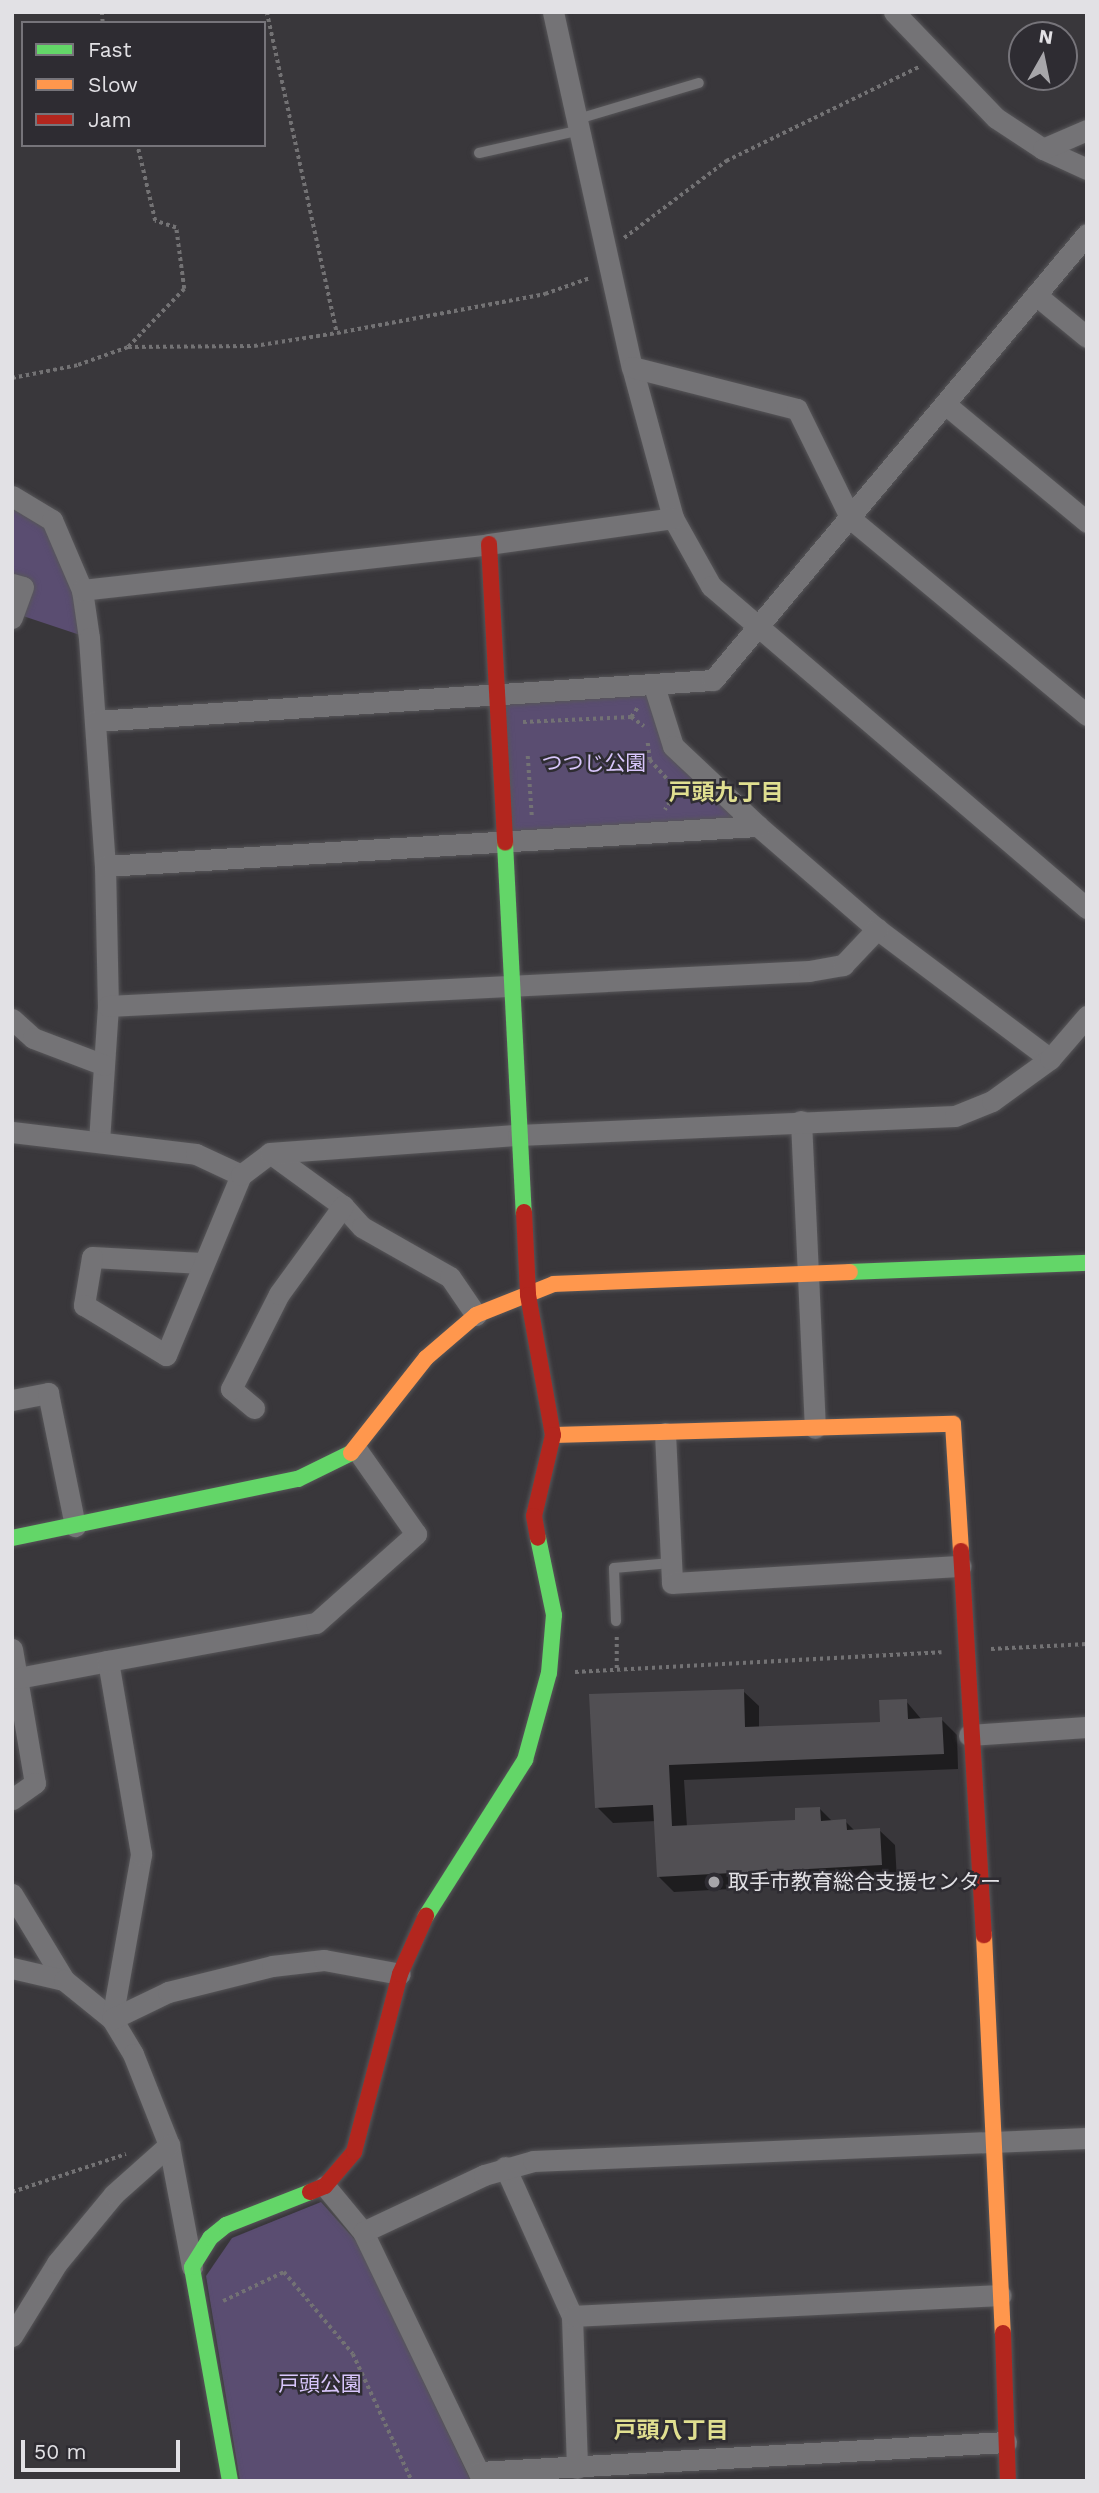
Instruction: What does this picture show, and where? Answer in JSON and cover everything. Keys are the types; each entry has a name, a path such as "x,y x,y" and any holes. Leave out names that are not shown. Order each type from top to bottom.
{"street":[{"path":"553,12 632,367 673,518 711,586 1087,908"},
{"path":"894,12 940,56 996,118 1042,149 1087,169"},
{"path":"1042,149 1087,130"},
{"path":"95,721 713,680 851,519 1087,234"},
{"path":"1036,295 1087,337"},
{"path":"632,367 797,409 851,519 1087,715"},
{"path":"945,404 1087,522"},
{"path":"12,496 52,520 82,590 105,866 108,1006 99,1141"},
{"path":"82,590 489,544 673,518"},
{"path":"192,2267 210,2238 226,2225 325,2186 354,2152 400,1974 424,1919 525,1760 549,1673 554,1615 534,1516 553,1435 528,1295 489,544"},
{"path":"12,584 23,587 12,618"},
{"path":"653,686 673,746 758,826 877,929 1050,1059"},
{"path":"105,866 758,826"},
{"path":"108,1006 809,971 843,965 877,929"},
{"path":"202,1263 92,1257 85,1305 166,1355 202,1263 241,1175 270,1153 518,1135 955,1116 992,1101 1050,1059 1087,1016"},
{"path":"12,1019 33,1038 104,1065"},
{"path":"801,1121 815,1427"},
{"path":"12,1132 196,1154 241,1175"},
{"path":"270,1153 343,1206 362,1227 450,1277 476,1315"},
{"path":"254,1408 231,1389 279,1294 343,1206"},
{"path":"12,1538 298,1479 357,1450 426,1358 476,1315 554,1284 1087,1264"},
{"path":"12,1400 48,1393 75,1526"},
{"path":"553,1435 953,1424 969,1735 996,2143 1008,2481"},
{"path":"665,1433 672,1583 961,1566"},
{"path":"18,1678 316,1623 416,1534 357,1450"},
{"path":"12,1649 35,1783 12,1799"},
{"path":"108,1661 141,1854 112,2019"},
{"path":"969,1735 1087,1727"},
{"path":"12,1894 64,1980 112,2019 133,2054 169,2146 230,2481"},
{"path":"112,2019 168,1992 272,1966 324,1959 400,1974"},
{"path":"12,1968 64,1980"},
{"path":"363,2232 505,2167 547,2161 1087,2138"},
{"path":"12,2336 57,2263 114,2194 169,2146"},
{"path":"505,2167 572,2316 577,2468"},
{"path":"325,2186 363,2232 481,2477 577,2468 1006,2442"},
{"path":"572,2316 1000,2295"}],"lane":[{"path":"479,153 579,124 699,83"},
{"path":"616,1620 614,1567 671,1563"}],"path":[{"path":"267,12 337,333"},
{"path":"607,247 726,161 940,56"},
{"path":"128,347 184,289 176,228 155,221 137,147"},
{"path":"12,378 78,365 128,347 254,346 337,333 545,294 612,271"},
{"path":"631,717 653,686"},
{"path":"497,695 526,725 631,717 646,727 650,760 678,791 663,813"},
{"path":"527,751 532,817"},
{"path":"504,842 532,817 545,817"},
{"path":"616,1620 617,1669"},
{"path":"979,1650 1087,1644"},
{"path":"563,1672 952,1652"},
{"path":"12,2192 134,2152"},
{"path":"225,2314 223,2301 284,2272 353,2354 412,2481"}],"green space":[{"path":"12,496 52,520 89,638 14,613"},
{"name":"つつじ公園","path":"654,686 673,746 758,826 504,842 497,695"},
{"name":"戸頭公園","path":"321,2202 357,2242 471,2481 240,2481 206,2276 232,2238"}],"building":[{"path":"744,1689 745,1727 880,1722 879,1700 907,1699 908,1719 942,1717 944,1754 669,1765 672,1826 795,1820 795,1808 820,1807 821,1821 846,1819 847,1830 880,1828 882,1865 657,1877 653,1805 595,1808 589,1694"}],"traffic: fast":[{"path":"505,843 524,1212"},
{"path":"850,1272 1087,1263"},
{"path":"12,1538 298,1479 351,1453"},
{"path":"426,1916 525,1760 549,1673 554,1615 538,1538"},
{"path":"230,2481 192,2267 210,2238 226,2225 310,2192"}],"traffic: slow":[{"path":"351,1453 426,1358 476,1315 554,1284 850,1272"},
{"path":"553,1435 953,1424 961,1551"},
{"path":"984,1935 1003,2333"}],"traffic: jam":[{"path":"489,544 505,843"},
{"path":"524,1212 528,1295 553,1435 534,1516 538,1538"},
{"path":"961,1551 984,1935"},
{"path":"310,2192 325,2186 354,2152 400,1974 426,1916"},
{"path":"1003,2333 1008,2481"}],"place":[{"name":"取手市教育総合支援センター","path":"714,1882"}],"district":[{"name":"戸頭九丁目","path":"726,793"},
{"name":"戸頭八丁目","path":"671,2431"}]}
